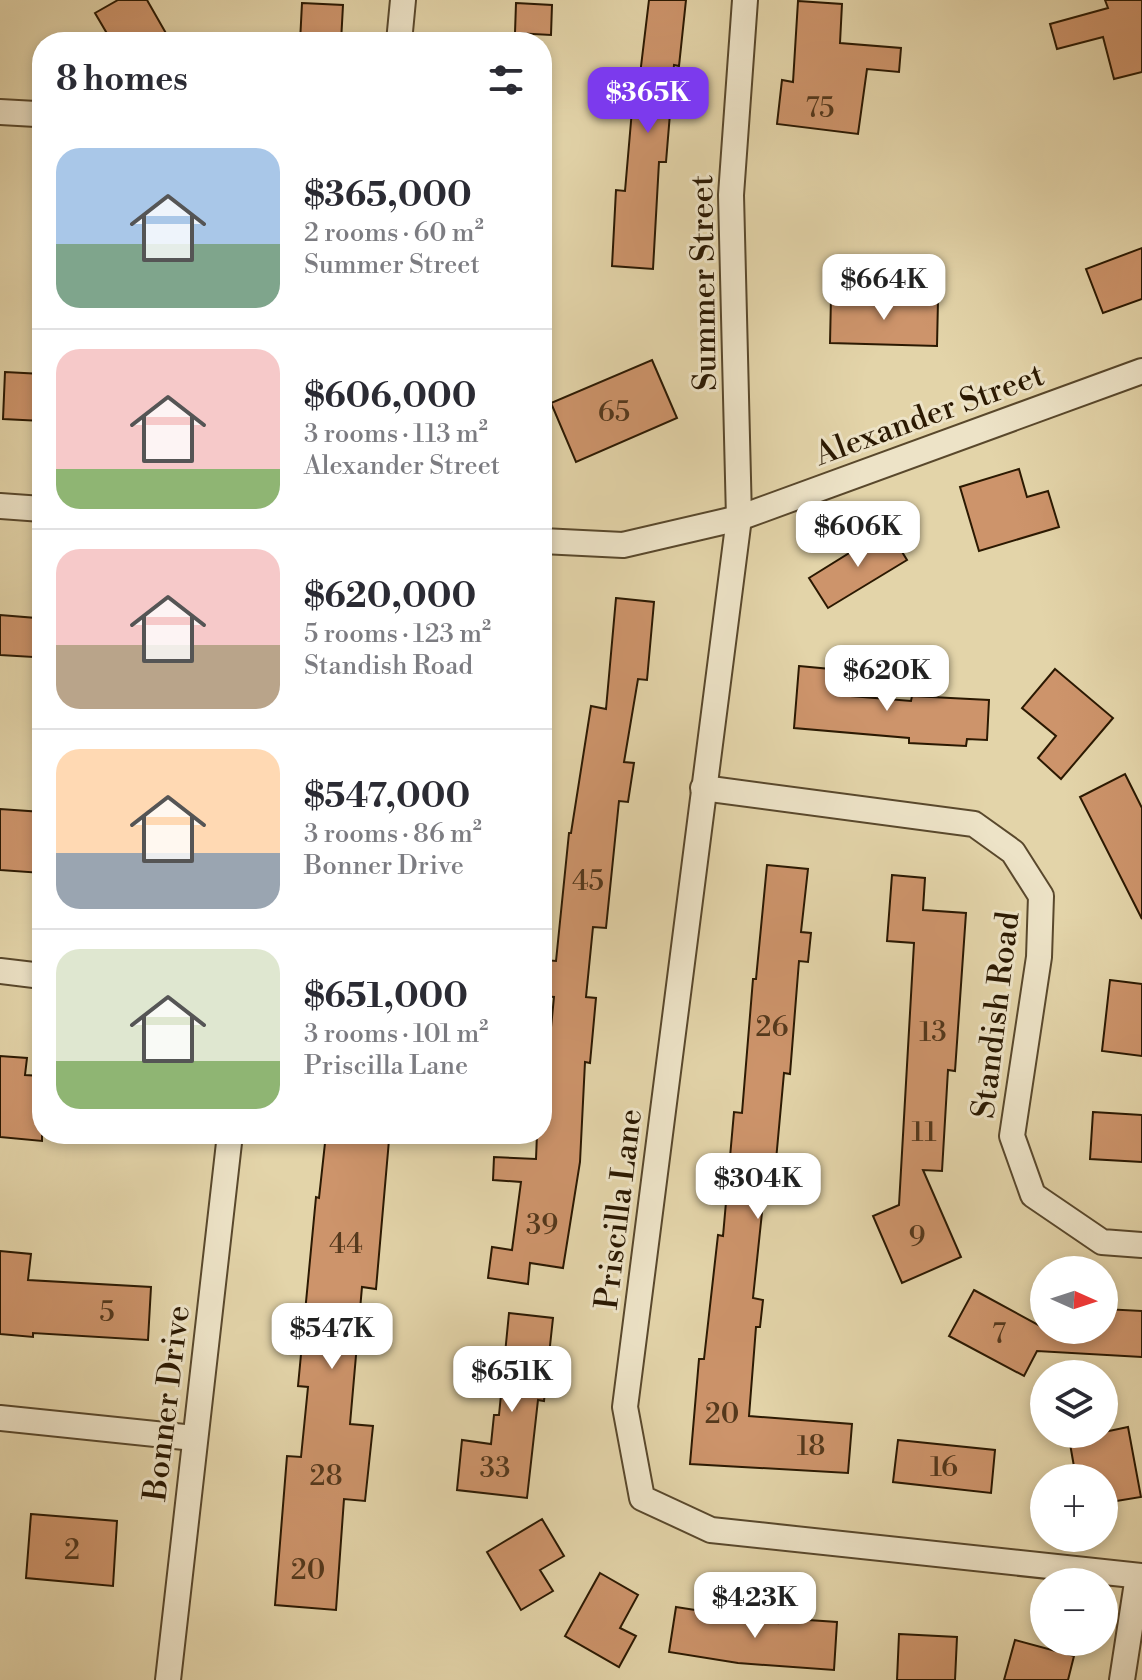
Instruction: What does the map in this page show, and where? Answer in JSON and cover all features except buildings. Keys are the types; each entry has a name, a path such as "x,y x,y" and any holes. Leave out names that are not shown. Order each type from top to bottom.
{"street":[{"path":"400,32 403,0"},
{"name":"Summer Street","path":"739,518 731,195 745,0"},
{"path":"0,112 32,114"},
{"name":"Alexander Street","path":"552,541 623,545 739,518 1142,371"},
{"path":"0,506 32,508"},
{"name":"Priscilla Lane","path":"739,518 625,1407 642,1498 711,1530 1140,1576"},
{"name":"Standish Road","path":"703,788 974,824 1013,852 1041,896 1039,957 1012,1136 1033,1195 1102,1242 1142,1245"},
{"path":"0,971 32,975"},
{"name":"Bonner Drive","path":"168,1680 229,1144"},
{"path":"0,1418 194,1438"},
{"path":"1122,1680 1140,1576"}]}
